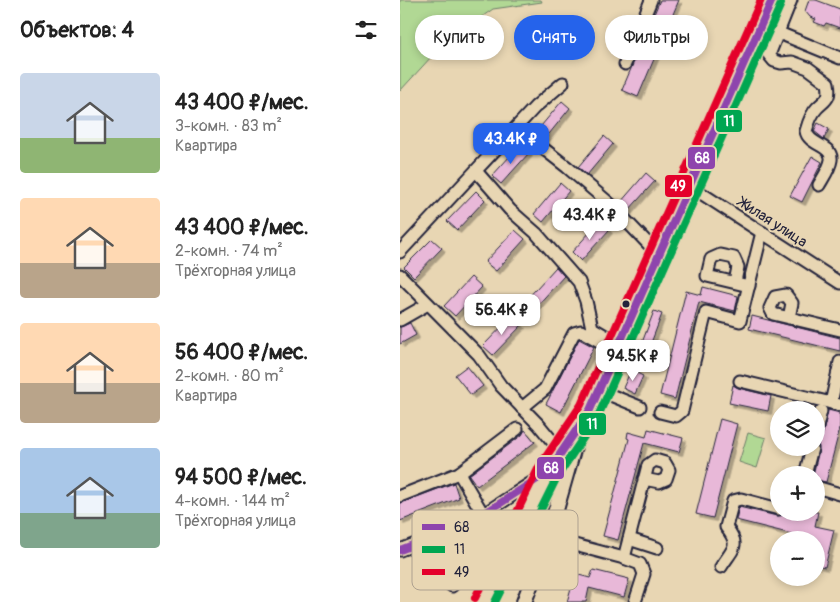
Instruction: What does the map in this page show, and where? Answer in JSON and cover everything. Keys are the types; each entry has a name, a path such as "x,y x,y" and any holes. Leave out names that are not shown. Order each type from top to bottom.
{"main road":[{"path":"556,510 570,456 582,424 762,26 772,0"},
{"path":"529,510 548,472 582,424"},
{"path":"484,602 490,590"},
{"path":"524,602 528,590"}],"street":[{"path":"625,64 651,0"},
{"path":"790,0 769,55 774,61 781,64 792,62 808,68 828,83 830,91 825,102 816,109 806,131 809,139 831,155 830,163 819,185"},
{"path":"762,26 840,58"},
{"path":"400,252 535,107 563,83"},
{"path":"516,128 567,167 603,198 659,255"},
{"path":"476,171 510,210 536,233 579,282 586,301 592,328 618,347"},
{"name":"Жилая улица","path":"690,186 840,283"},
{"path":"660,412 676,416 682,411 706,312 740,321 762,232"},
{"path":"400,275 479,355 501,386 562,453"},
{"path":"735,282 748,286"},
{"path":"400,320 428,304"},
{"path":"789,318 840,330"},
{"path":"522,408 545,389 574,333 581,331 618,347"},
{"path":"740,381 836,404 840,362"},
{"path":"598,390 640,407"},
{"path":"400,496 459,473 517,429"},
{"path":"489,510 548,472"},
{"path":"459,473 481,510"},
{"path":"624,558 644,479"},
{"path":"825,490 840,494"},
{"path":"514,494 531,506"},
{"path":"721,567 735,544 735,538 726,527 733,501 741,499 770,507"},
{"path":"629,539 656,548"},
{"path":"400,550 412,545"},
{"path":"578,546 640,564 644,574 635,602"}],"green space":[{"path":"400,0 541,0 542,2 493,9 484,15 415,15 415,60 428,60 400,91"},
{"path":"748,433 766,438 757,468 739,462"}],"building":[{"path":"660,0 679,0 673,15 654,15"},
{"path":"809,0 816,0 840,9 840,28 826,23 824,26 814,22 816,19 810,17 805,11"},
{"path":"635,60 654,60 638,97 622,90"},
{"path":"562,101 570,108 545,139 536,132"},
{"path":"818,123 829,129 824,139 814,131"},
{"path":"604,136 613,144 587,175 578,167"},
{"path":"520,145 529,153 501,184 492,176"},
{"path":"812,156 822,162 802,202 790,196"},
{"path":"646,173 655,181 628,211 620,203"},
{"path":"560,183 569,191 543,222 534,214"},
{"path":"476,191 485,200 457,230 447,221"},
{"path":"600,221 609,230 581,261 572,252"},
{"path":"515,230 525,239 496,271 485,262"},
{"path":"432,239 442,248 414,277 404,267"},
{"path":"556,267 564,276 535,308 526,300"},
{"path":"471,277 482,287 455,316 444,306"},
{"path":"703,287 738,296 735,311 699,302 675,399 660,395 686,291 701,295"},
{"path":"654,311 662,314 648,351 640,348"},
{"path":"512,316 522,325 493,355 483,346"},
{"path":"752,316 840,338 840,351 749,329"},
{"path":"410,323 416,335 400,344 400,327"},
{"path":"579,339 594,347 561,412 546,404"},
{"path":"467,366 483,386 471,395 455,375"},
{"path":"631,370 643,376 635,394 623,388"},
{"path":"733,385 771,396 768,411 729,403"},
{"path":"828,410 840,413 840,428 826,482 825,466 815,466 818,456 825,456 825,424"},
{"path":"720,419 737,424 713,518 696,514"},
{"path":"648,429 683,438 679,452 644,443 618,540 603,536 629,439 627,438 628,432 646,437"},
{"path":"525,430 535,442 477,486 469,475 522,435"},
{"path":"454,483 459,498 428,510 412,510 412,516 400,521 400,503"},
{"path":"739,507 770,514 770,521 816,521 815,526 834,530 825,567 825,531 780,531 736,520"},
{"path":"593,570 629,579 624,597 589,588 586,602 567,602 570,590 578,590 578,575 590,578"}],"transit line":[{"name":"49","path":"518,510 539,467 581,405 761,0"},
{"name":"68","path":"490,510 548,472 590,410 772,0"},
{"name":"11","path":"541,510 557,477 599,414 781,4"},
{"name":"68","path":"400,550 412,545"},
{"name":"49","path":"475,598 479,590"},
{"name":"11","path":"495,602 501,590"}]}
